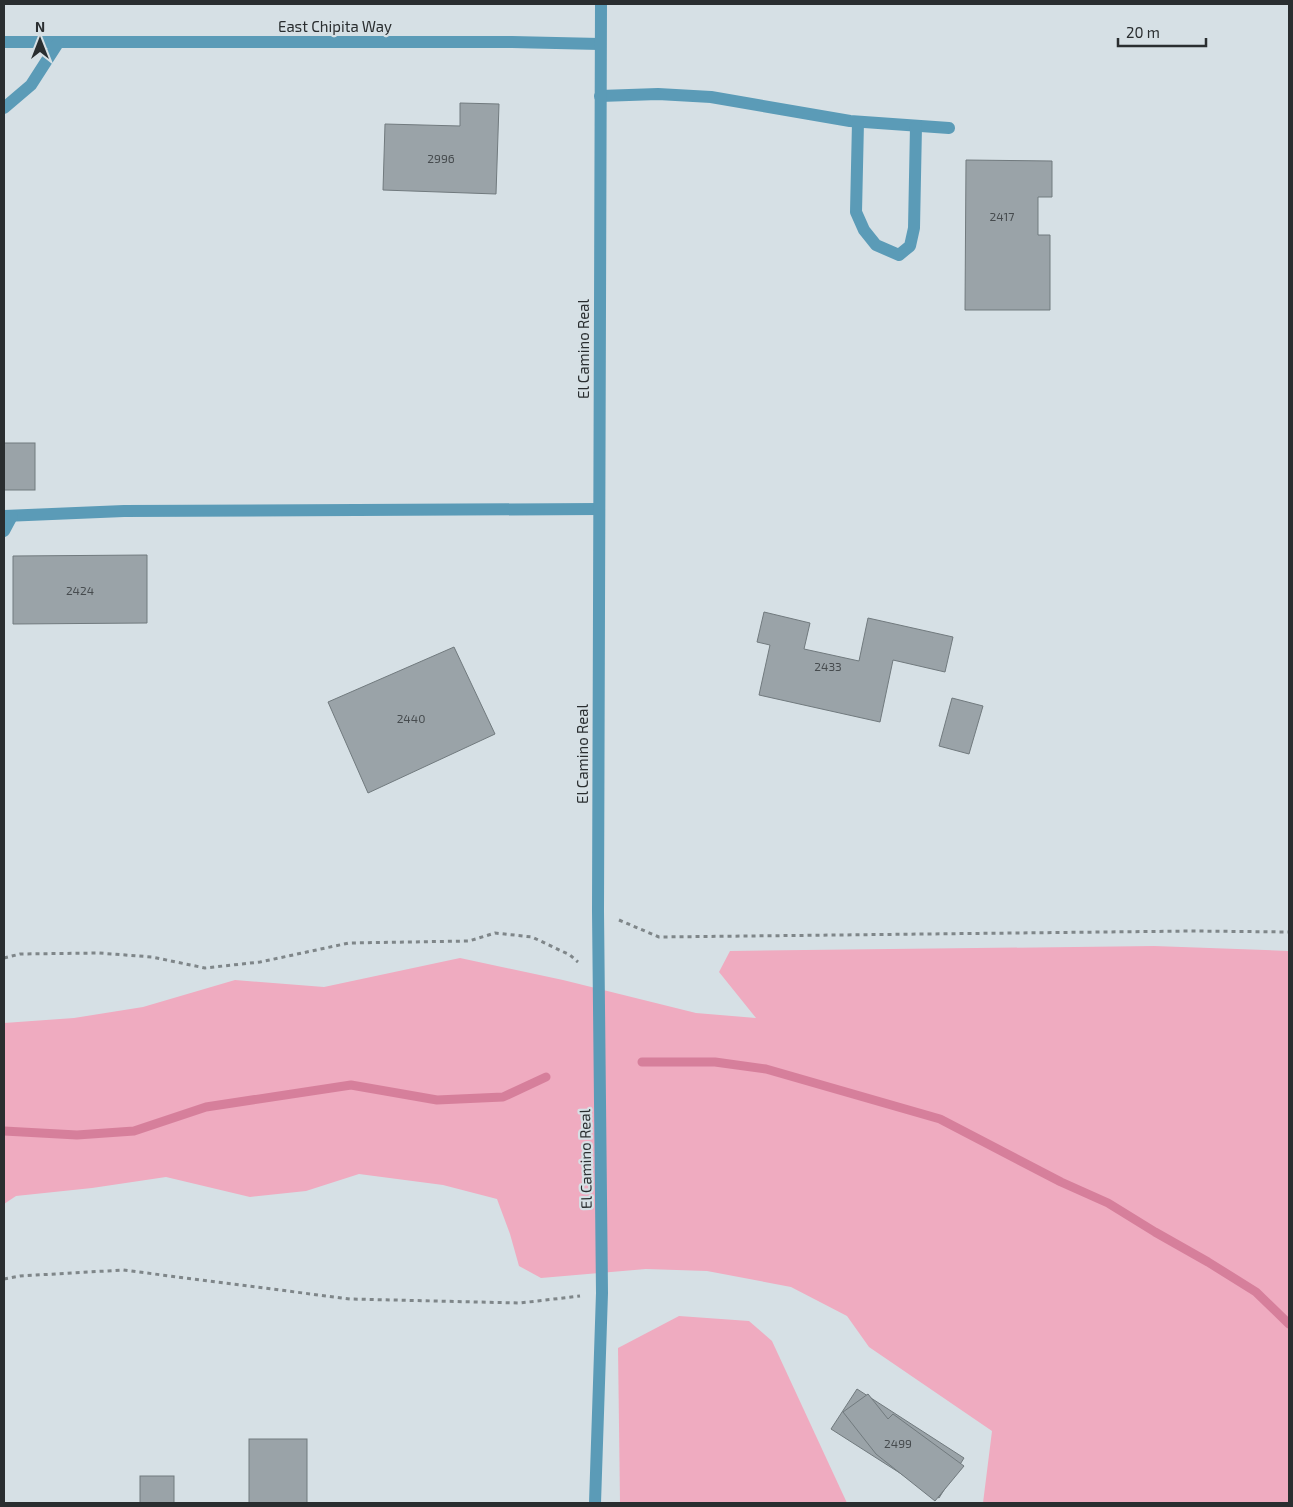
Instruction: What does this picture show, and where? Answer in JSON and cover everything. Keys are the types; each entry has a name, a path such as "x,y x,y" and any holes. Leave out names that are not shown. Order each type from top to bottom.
{"street":[{"name":"El Camino Real","path":"595,1503 602,1293 598,911 600,4"},
{"name":"East Chipita Way","path":"4,42 600,44"},
{"path":"4,108 31,85 64,43"},
{"path":"600,96 658,94 711,97 858,122 949,128"},
{"path":"858,122 856,212 864,230 876,245 899,255 910,246 914,228 916,126"},
{"path":"4,531 8,516 134,511 599,508"}],"path":[{"path":"598,911 659,936 1193,931 1289,932"},
{"path":"4,958 20,954 99,952 152,957 205,968 260,962 349,943 469,941 495,933 532,937 570,955 599,980"},
{"path":"4,1279 20,1276 123,1270 350,1300 520,1303 602,1293"}],"shaded area":[{"path":"1154,946 1289,951 1289,1503 983,1503 992,1431 869,1347 847,1316 791,1287 707,1271 646,1269 541,1278 519,1266 497,1199 443,1185 359,1174 306,1191 250,1197 166,1177 92,1188 16,1196 4,1204 4,1023 74,1018 143,1007 235,980 324,987 460,958 563,980 696,1013 756,1018 719,972 730,951"},
{"path":"679,1316 749,1321 772,1341 847,1503 620,1503 618,1348"}],"building":[{"path":"460,103 499,104 496,194 383,190 385,124 460,126"},
{"path":"966,160 1052,161 1052,197 1038,197 1038,235 1050,235 1050,310 965,310"},
{"path":"4,443 35,443 35,490 4,490"},
{"path":"147,555 147,623 13,624 13,556"},
{"path":"764,612 810,623 804,649 859,661 868,618 953,637 945,672 893,660 880,722 759,695 770,645 757,642"},
{"path":"454,647 495,734 368,793 328,702"},
{"path":"952,698 983,706 969,754 939,746"},
{"path":"857,1389 964,1458 939,1498 831,1429"},
{"path":"868,1394 888,1419 893,1414 964,1466 935,1501 876,1454 843,1412"},
{"path":"249,1439 307,1439 307,1503 249,1503"},
{"path":"140,1476 174,1476 174,1503 140,1503"}],"waterway":[{"path":"642,1062 715,1062 766,1069 940,1119 1061,1182 1108,1203 1256,1292 1289,1324"},
{"path":"4,1131 77,1135 134,1131 206,1107 351,1085 437,1100 503,1097 546,1077"}]}
